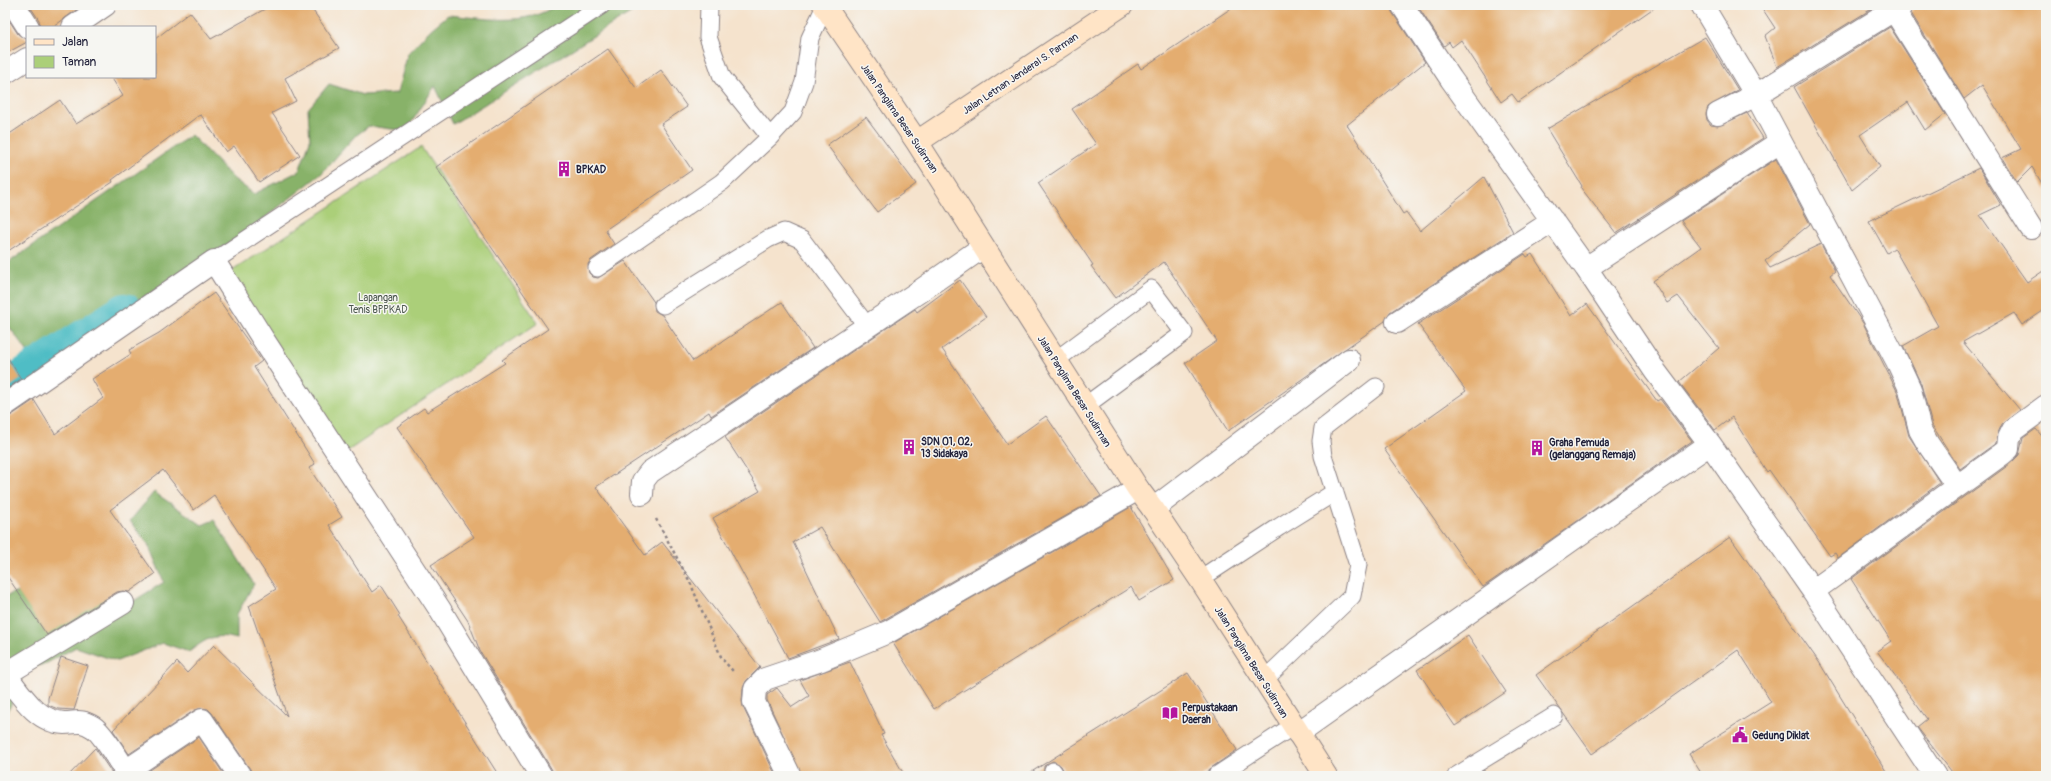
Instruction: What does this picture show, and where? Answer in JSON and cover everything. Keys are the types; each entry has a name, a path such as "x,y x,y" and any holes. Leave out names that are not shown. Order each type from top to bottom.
{"main road":[{"name":"Jalan Panglima Besar Sudirman","path":"825,5 917,142 1138,489 1200,579 1326,776"},
{"name":"Jalan Letnan Jenderal S. Parman","path":"917,142 1122,5"}],"street":[{"path":"14,5 27,26"},
{"path":"74,26 105,5"},
{"path":"1402,5 1451,79 1586,268 1655,370 1710,444 1813,591 1935,776"},
{"path":"1702,5 1756,95 1898,363 1910,389 1920,430 1957,486"},
{"path":"1718,114 1756,95 1898,7 2031,228"},
{"path":"5,73 26,60"},
{"path":"1586,268 1780,142"},
{"path":"1397,322 1553,221"},
{"path":"642,494 642,481 650,472 983,247"},
{"path":"5,405 214,260 263,339 439,608 541,776"},
{"path":"1153,509 1349,360"},
{"path":"1813,591 2008,449 2009,438 2012,430 2046,406"},
{"path":"1296,730 1710,444"},
{"path":"790,776 754,702 755,689 765,679 820,660 888,632 1138,489"},
{"path":"123,603 5,674 31,709 63,723 81,720 95,728 127,774 202,720 240,776"}],"lane":[{"path":"214,260 602,5"},
{"path":"709,5 708,37 722,77 770,137"},
{"path":"597,268 722,182 770,137 793,112 804,82 810,38 825,5"},
{"path":"663,306 768,239 784,232 802,240 867,326"},
{"path":"1056,360 1152,289 1184,333 1085,406"},
{"path":"1264,680 1352,596 1358,565 1336,492 1323,456 1321,441 1323,428 1376,387"},
{"path":"1200,579 1279,527 1336,492"},
{"path":"1456,776 1554,716"},
{"path":"1216,776 1296,730"}],"path":[{"path":"642,494 690,582 722,659 734,672 755,689"}],"green space":[{"path":"556,5 643,5 453,124 435,86 406,131 369,126 354,137 321,174 248,231 75,342 40,369 5,321 5,265 191,135 234,179 254,194 299,171 310,141 308,109 329,84 363,95 397,93 408,53 431,29 448,15 490,19 518,19 544,12"},
{"name":"Lapangan Tenis BPPKAD","path":"421,147 538,323 346,452 229,273"},
{"path":"154,492 202,525 214,520 254,584 237,614 237,639 229,637 212,638 201,643 189,652 163,643 117,661 76,647 47,663 26,670 5,718 5,598 12,593 94,580 116,612 164,582 148,544 130,521"}],"building":[{"path":"29,5 83,5 54,26 40,26 39,20"},
{"path":"272,5 309,5 339,48 285,78 296,101 272,113 300,155 259,182 234,146 226,152 201,115 112,180 113,182 5,253 5,137 60,100 76,124 123,96 112,78 156,78 156,38 190,12 211,39"},
{"path":"1236,5 1390,5 1392,12 1425,62 1347,125 1403,214 1406,212 1420,231 1484,177 1513,232 1390,312 1385,321 1228,431 1185,363 1217,341 1164,262 1115,298 1091,266 1093,265 1038,183 1096,144 1072,109 1138,64 1141,69"},
{"path":"1417,5 1658,5 1518,102 1512,94 1501,102 1461,40 1452,47 1449,42 1444,46"},
{"path":"1760,5 1878,5 1777,67 1765,36 1775,28"},
{"path":"1914,5 2046,5 2046,190 2032,167 2017,182 2002,158 2021,149 1982,85 1964,99 1911,13"},
{"path":"5,14 18,34 26,38 26,43 5,54"},
{"path":"1890,27 1945,114 1925,130 1908,102 1860,135 1880,167 1852,190 1794,87"},
{"path":"1705,37 1738,90 1708,107 1706,114 1707,120 1711,125 1718,126 1747,113 1763,138 1616,233 1581,188 1582,186 1547,129"},
{"path":"608,49 636,88 661,70 687,107 661,124 692,170 605,230 614,244 591,260 588,264 589,273 593,277 598,278 625,261 654,302 655,311 662,315 693,361 782,302 813,348 711,416 709,412 596,487 645,555 662,542 760,667 746,681 743,688 742,701 743,707 776,776 553,776 552,770 480,651 468,621 431,565 474,537 397,427 424,408 427,412 505,363 502,360 548,329 436,167"},
{"path":"866,117 916,184 877,212 827,145"},
{"path":"1776,159 1810,224 1765,261 1770,268 1821,244 1835,271 1830,275 1863,323 1898,393 1909,436 1940,483 1838,558 1835,553 1830,556 1769,470 1767,472 1732,417 1715,430 1679,382 1719,348 1678,296 1667,303 1653,281 1701,247 1681,221"},
{"path":"1979,168 2001,205 1980,215 2027,282 2046,269 2046,309 2022,325 2014,313 1963,342 2020,410 2002,424 1996,443 1960,469 1932,425 1921,384 1903,346 1938,326 1894,248 1887,253 1869,221"},
{"name":"Graha Pemuda (gelanggang Remaja)","path":"1525,254 1527,257 1532,254 1571,316 1587,304 1657,401 1660,399 1692,441 1483,587 1384,449 1466,391 1418,324"},
{"path":"960,280 986,317 942,349 1007,444 1046,416 1101,496 880,622 820,527 793,542 839,639 788,658 713,518 760,491 725,437 915,309 917,312"},
{"path":"214,293 262,361 254,367 315,464 309,468 342,517 329,525 372,592 381,585 400,615 398,616 499,776 252,776 250,769 212,713 208,709 202,708 195,710 129,754 113,730 177,662 187,673 214,645 287,716 249,606 276,589 214,495 194,510 163,470 110,510 155,574 129,592 117,592 47,635 5,573 5,417 12,415 34,400 55,434 103,398 92,379 131,354 129,350 159,333"},
{"path":"5,353 21,379 5,390"},
{"path":"2036,429 2046,441 2046,776 1955,776 1917,727 1927,719 1877,651 1891,641 1851,579 2010,464 2019,455 2023,438"},
{"path":"1131,507 1174,580 1139,601 1131,587 934,709 893,643"},
{"path":"1730,537 1819,662 1889,776 1703,776 1689,754 1771,702 1738,650 1592,754 1536,675"},
{"path":"1468,635 1506,692 1455,726 1417,670"},
{"path":"61,657 88,666 74,710 58,709 48,705 48,698"},
{"path":"850,662 884,734 881,735 905,776 802,776 767,700 767,695 777,688 792,707 809,696 800,680"},
{"name":"Perpustakaan Daerah","path":"1188,673 1237,750 1202,776 1066,776 1061,766 1053,761 1044,766 1044,776 1025,776"},
{"path":"199,737 225,776 141,776"},
{"path":"95,748 114,776 68,776"}],"waterway":[{"path":"5,388 125,311"}],"place":[{"name":"BPKAD","path":"564,169"},
{"name":"SDN 01, 02, 13 Sidakaya","path":"909,447"},
{"name":"Graha Pemuda (gelanggang Remaja)","path":"1537,448"},
{"name":"Perpustakaan Daerah","path":"1170,713"},
{"name":"Gedung Diklat","path":"1740,735"}]}
